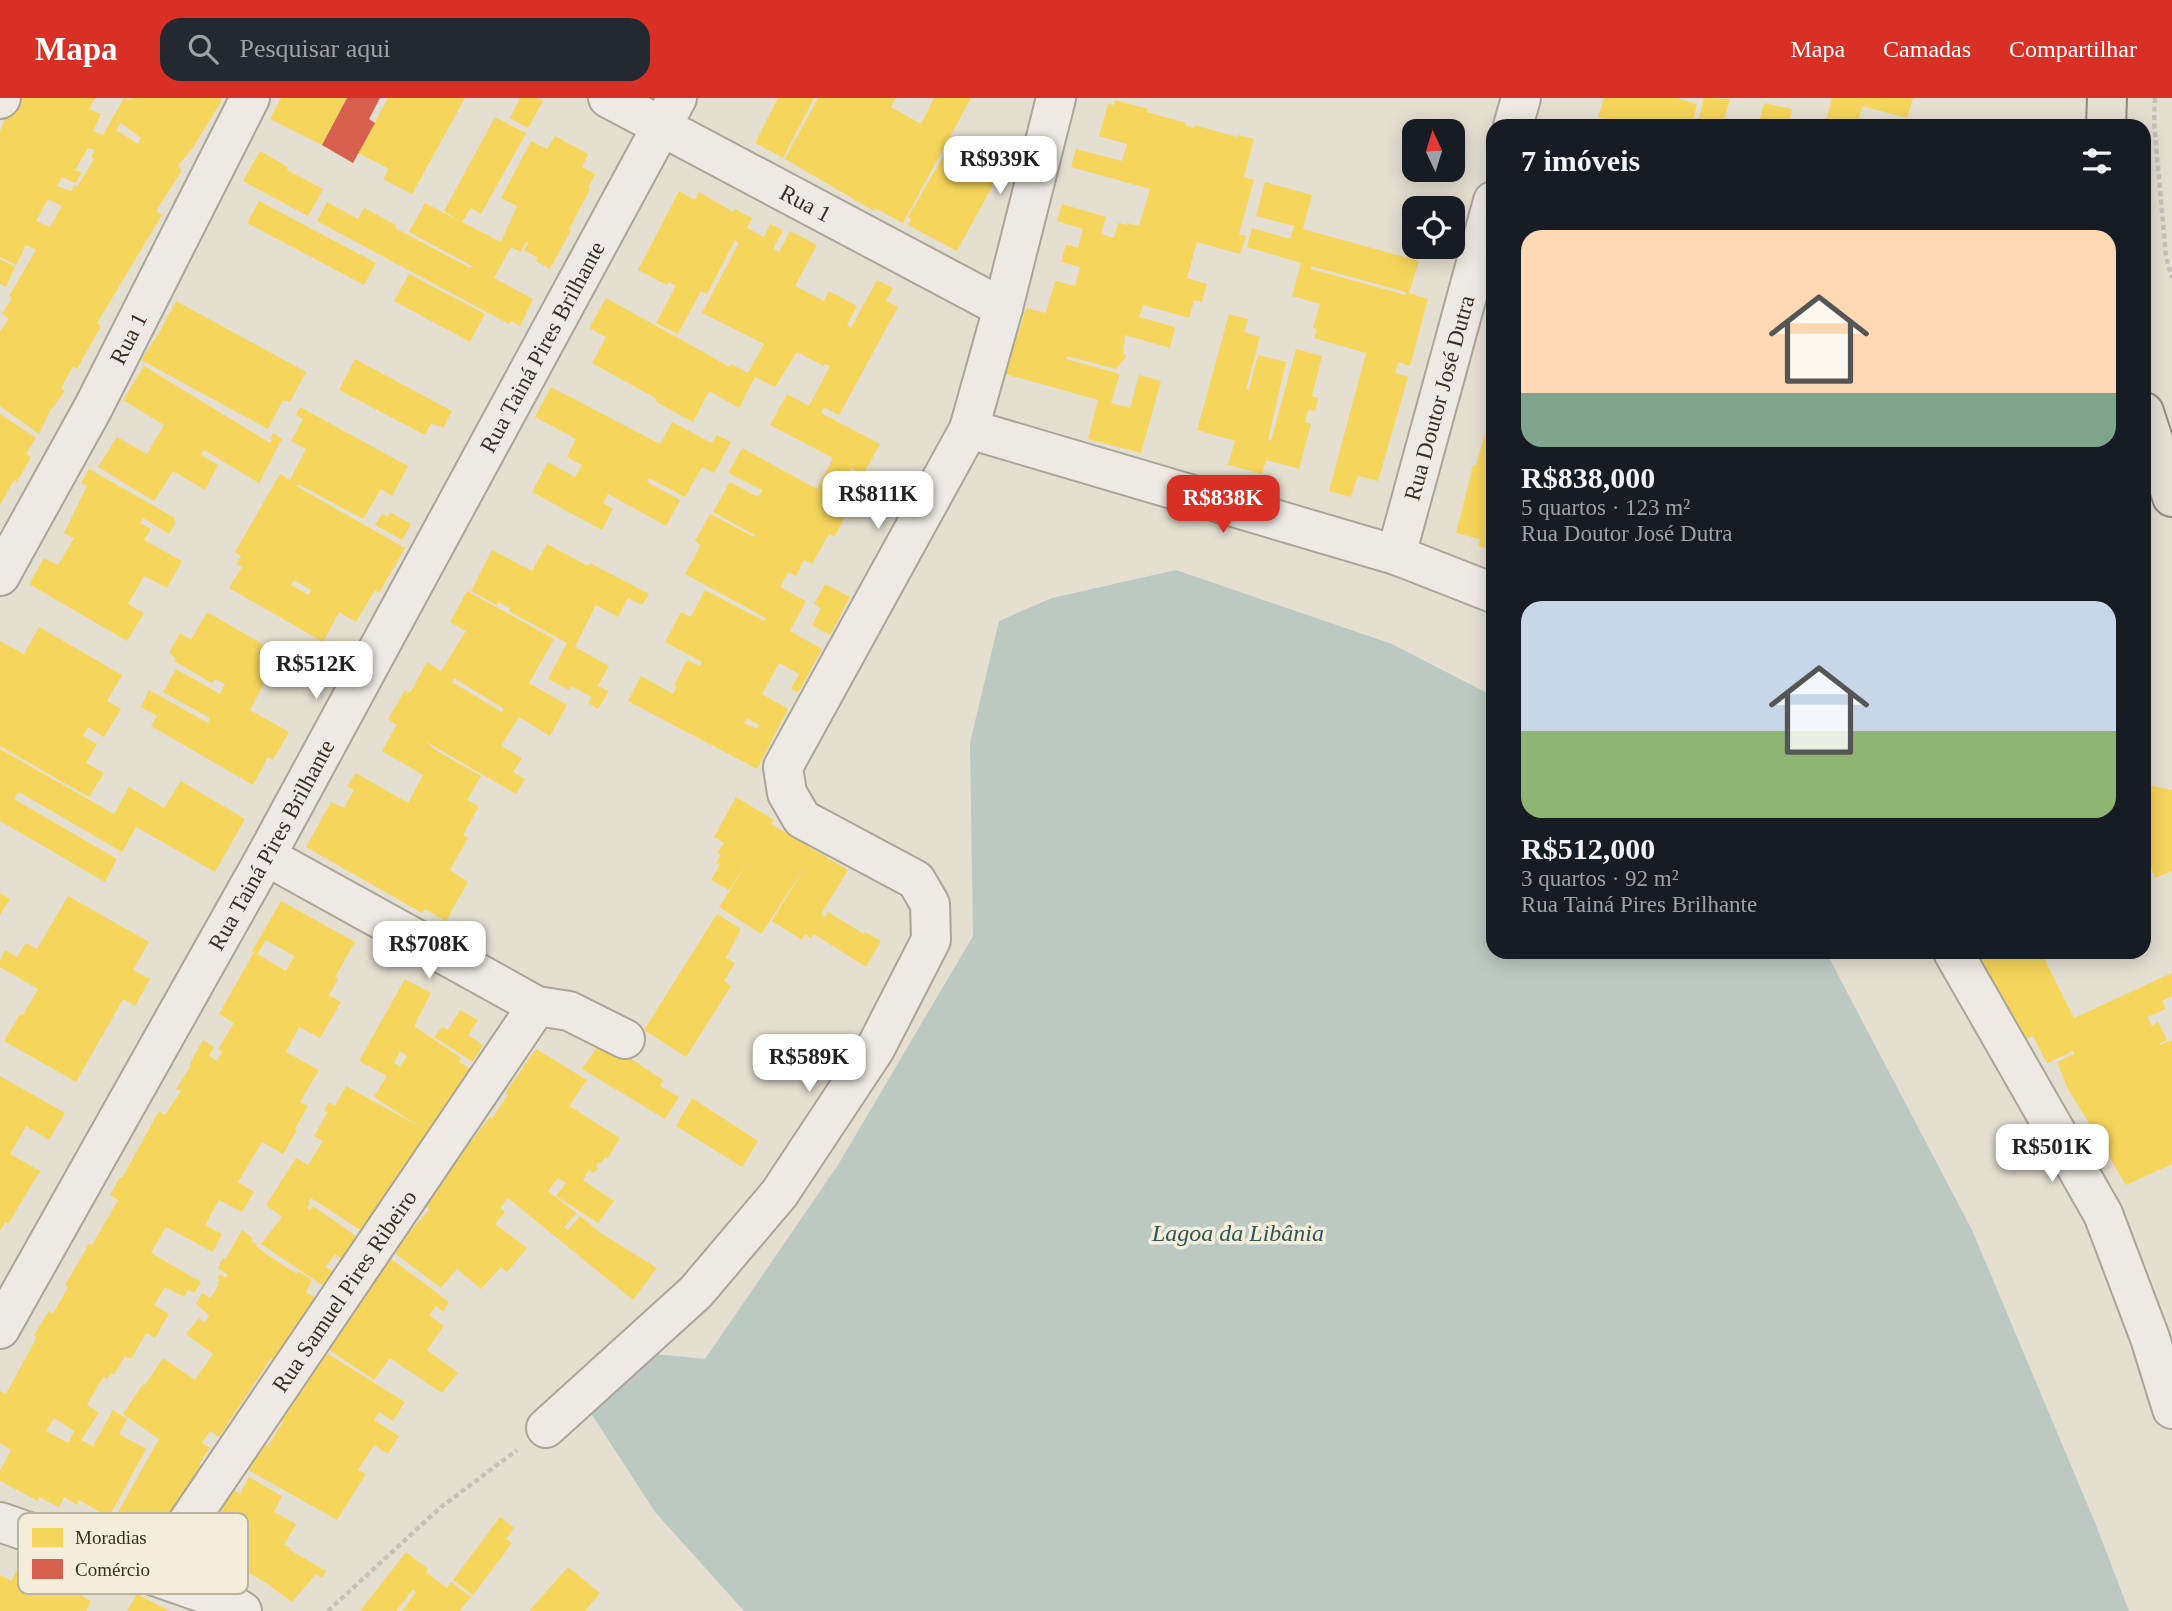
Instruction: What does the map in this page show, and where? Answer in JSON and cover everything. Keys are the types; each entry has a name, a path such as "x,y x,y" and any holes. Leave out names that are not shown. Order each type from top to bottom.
{"main road":[{"path":"2106,119 2107,98"},
{"path":"2151,433 2172,496"}],"street":[{"name":"Rua 1","path":"0,576 93,408 250,98"},
{"name":"Rua 1","path":"608,98 669,112 1003,308"},
{"path":"546,1428 695,1292 779,1194 875,1049 931,940 930,904 916,880 802,819 787,793 783,767 969,429 1003,308 1056,98"},
{"path":"1515,119 1521,98"},
{"name":"Rua Tainá Pires Brilhante","path":"0,1329 266,856 669,112"},
{"name":"Rua Doutor José Dutra","path":"1396,555 1486,248"},
{"path":"969,429 1396,555 1486,590"},
{"path":"266,856 537,1006 569,1011 625,1040"},
{"path":"1957,959 2103,1214 2161,1334 2172,1409"},
{"name":"Rua Samuel Pires Ribeiro","path":"194,1513 537,1006"},
{"path":"0,1522 18,1528"},
{"path":"206,1594 226,1601 242,1611"}],"path":[{"path":"2155,98 2154,122 2166,256 2172,278"},
{"path":"328,1611 441,1507 546,1428"}],"water":[{"name":"Lagoa da Libânia","path":"1176,570 1392,644 1486,692 1486,959 1830,959 1972,1230 2096,1525 2129,1611 744,1611 655,1512 587,1407 644,1353 705,1359 838,1165 973,936 970,743 999,621 1052,598"}],"building: Moradias":[{"path":"9,98 95,98 89,109 101,114 93,131 103,135 124,98 222,100 194,146 178,166 182,170 156,211 162,215 97,323 101,326 77,369 73,366 61,388 65,391 50,411 39,434 0,406 0,331 9,319 2,314 12,298 9,296 36,250 26,245 16,265 0,257 0,131 14,100","holes":["121,123 141,138 138,144 116,130","88,148 95,150 91,157 94,159 77,187 75,185 71,191 57,186 62,177 75,183 82,173 75,170","48,199 62,206 50,227 36,221"]},
{"path":"281,98 347,98 322,145 270,119"},
{"path":"388,98 465,98 412,194 383,179 389,169 358,153"},
{"path":"520,98 543,101 528,128 510,118"},
{"path":"778,98 814,98 783,158 755,143"},
{"path":"818,98 895,98 891,107 921,124 934,98 971,98 903,223 875,208 874,211 785,159"},
{"path":"1604,98 1676,98 1697,104 1693,119 1598,117"},
{"path":"1704,98 1730,99 1724,119 1699,119"},
{"path":"1832,98 1913,98 1907,118 1862,106 1859,119 1827,119"},
{"path":"1115,100 1148,109 1147,112 1186,123 1185,125 1194,128 1194,125 1254,139 1244,177 1254,180 1239,234 1246,236 1240,254 1197,242 1187,278 1207,284 1202,302 1194,300 1189,318 1143,305 1139,317 1175,327 1170,348 1125,335 1123,354 1126,357 1116,369 1067,356 1066,359 1120,374 1111,403 1130,408 1139,375 1161,381 1141,453 1088,439 1098,400 1005,374 1026,308 1046,313 1055,281 1075,286 1080,267 1061,262 1066,244 1078,248 1083,229 1057,221 1062,204 1106,217 1101,234 1114,238 1118,223 1139,226 1150,189 1071,167 1076,149 1122,161 1127,144 1099,136 1108,104 1114,105"},
{"path":"1764,103 1792,109 1790,119 1760,119"},
{"path":"495,117 526,133 481,214 471,208 462,222 501,242 517,206 501,198 531,141 547,149 555,136 588,154 582,167 595,174 569,229 571,230 550,269 524,250 528,243 526,242 521,252 511,247 494,278 533,299 520,326 511,321 509,324 317,221 327,202 358,219 364,208 396,225 395,228 470,268 472,266 409,232 425,203 459,221 444,211"},
{"path":"955,136 968,144 970,140 1007,159 957,251 908,225 911,219 908,217"},
{"path":"260,151 288,167 287,170 323,189 308,216 243,181"},
{"path":"1265,182 1312,195 1303,229 1402,256 1402,259 1419,261 1409,293 1428,299 1410,366 1398,362 1395,373 1408,377 1378,481 1358,476 1351,497 1329,491 1366,353 1314,338 1317,329 1313,328 1320,304 1292,296 1301,263 1247,247 1252,228 1290,239 1294,226 1256,216","holes":["1311,266 1406,292 1405,295 1311,269"]},
{"path":"679,191 695,200 699,192 733,212 735,209 752,218 747,228 764,237 770,224 783,230 773,249 779,252 790,231 817,245 795,286 824,301 829,291 857,306 847,325 851,328 877,280 893,288 886,301 898,307 839,415 824,407 821,413 880,444 863,475 851,468 834,499 850,508 834,537 829,534 812,564 804,560 796,576 788,572 780,587 806,601 790,631 822,649 798,693 791,689 799,674 779,663 762,694 788,709 757,769 628,701 641,676 673,694 677,687 674,685 687,660 700,666 702,662 665,642 681,612 691,617 705,590 764,621 766,618 685,574 701,545 695,541 710,514 754,537 755,535 713,512 730,482 758,497 762,490 728,473 742,448 817,489 833,458 770,425 787,394 809,406 830,366 824,366 797,352 775,387 755,377 739,408 709,391 693,422 592,363 606,337 589,328 606,298 730,367 731,364 748,373 764,344 702,313 739,243 735,240 707,294 701,291 678,334 656,323 676,286 669,282 667,285 638,270","holes":["747,718 759,725 757,729 744,723"]},
{"path":"259,201 376,263 364,285 247,223"},
{"path":"0,259 15,267 6,287 0,284"},
{"path":"409,274 485,314 470,342 394,301"},
{"path":"176,301 306,372 290,402 283,400 268,429 141,360"},
{"path":"1229,314 1248,319 1244,332 1260,337 1246,389 1249,390 1258,355 1286,362 1268,439 1271,441 1296,349 1322,356 1312,396 1318,398 1315,411 1308,410 1305,422 1311,424 1299,469 1266,460 1262,474 1228,465 1235,441 1197,430"},
{"path":"355,359 452,411 443,428 431,423 425,435 339,390"},
{"path":"144,366 270,443 274,433 282,439 259,483 204,450 201,455 218,465 205,490 173,471 154,501 98,467 117,437 147,454 164,425 123,400"},
{"path":"551,387 660,444 672,422 712,443 717,435 731,442 714,473 702,467 685,497 649,478 647,482 680,500 666,526 608,494 603,503 613,509 602,530 532,492 548,462 575,477 582,465 567,457 576,439 535,417"},
{"path":"300,407 408,466 392,496 381,489 363,519 298,484 296,486 405,548 379,593 375,590 356,622 339,612 323,642 229,588 242,567 236,564 241,556 235,552 280,474 290,480 306,449 291,441 303,419 296,415","holes":["294,580 311,590 309,595 291,585"]},
{"path":"0,414 36,438 26,454 31,457 0,505"},
{"path":"1486,433 1486,548 1478,546 1480,539 1456,533 1473,465 1476,466"},
{"path":"89,469 175,518 176,522 169,534 143,518 140,523 151,529 144,540 182,561 167,588 144,576 128,604 144,613 127,641 29,584 44,558 58,565 74,538 64,533 87,486 81,483"},
{"path":"390,512 411,524 402,540 375,525 382,514 388,517"},
{"path":"547,544 649,594 642,605 628,598 618,617 596,605 575,647 609,666 598,686 609,691 598,709 588,703 592,697 571,686 569,690 548,679 567,643 509,611 510,608 498,602 497,605 471,591 492,550 532,571"},
{"path":"825,584 850,597 830,635 812,625 821,608 814,604"},
{"path":"467,591 554,639 529,683 567,705 550,736 519,717 501,746 522,758 513,772 525,779 516,794 425,741 437,751 481,776 467,800 479,806 463,835 468,838 450,870 468,882 446,921 425,909 422,913 306,847 331,802 344,808 354,790 347,786 356,773 408,803 423,775 382,751 397,725 388,719 405,690 410,693 427,662 441,671 466,631 450,622","holes":["454,678 504,709 502,712 452,682"]},
{"path":"207,612 292,661 276,688 265,681 250,710 289,732 273,760 268,757 253,785 151,726 157,716 141,707 149,690 208,723 210,718 163,692 176,669 220,694 225,684 215,679 212,683 174,661 176,658 169,653 180,633 191,640"},
{"path":"39,627 122,675 107,701 121,709 104,737 88,727 83,736 97,744 86,763 104,773 89,797 0,746 0,641 24,654"},
{"path":"0,749 114,814 129,787 164,808 181,781 245,819 215,872 136,827 122,852 19,792 14,799 117,859 105,882 0,821"},
{"path":"2151,786 2172,790 2172,871 2155,878 2151,868"},
{"path":"736,797 774,820 771,824 848,870 821,914 825,917 828,912 881,941 866,967 814,934 811,938 805,934 802,940 772,921 808,862 761,934 719,907 754,853 729,890 711,880 720,865 716,863 721,855 717,853 724,843 714,837"},
{"path":"0,893 10,899 0,915"},
{"path":"68,896 149,942 133,970 150,979 135,1006 123,999 76,1082 4,1041 38,989 0,967 5,950 17,957 26,943 37,949"},
{"path":"281,901 355,942 335,977 338,979 329,995 341,1002 320,1038 299,1027 286,1052 319,1070 300,1102 308,1106 283,1154 262,1142 238,1182 254,1192 242,1212 219,1200 205,1225 222,1234 213,1252 166,1227 151,1253 201,1282 194,1293 188,1290 184,1297 165,1287 154,1305 169,1314 155,1338 146,1333 131,1359 125,1356 114,1375 111,1373 107,1379 103,1377 87,1405 99,1413 81,1440 93,1446 113,1410 127,1419 119,1434 146,1449 111,1513 102,1513 79,1500 77,1505 64,1497 59,1507 39,1497 38,1501 0,1481 0,1471 11,1450 0,1443 0,1391 6,1394 37,1337 34,1335 49,1311 53,1314 68,1287 65,1285 118,1200 110,1195 159,1111 165,1115 181,1091 176,1089 203,1040 214,1047 209,1056 217,1061 222,1051 218,1049 234,1023 219,1014 254,952 252,951","holes":["266,940 294,956 286,971 257,954","54,1418 74,1431 68,1443 46,1431"]},
{"path":"717,914 741,929 726,958 735,963 724,981 731,986 686,1057 644,1030"},
{"path":"1981,959 2044,959 2074,1018 2172,973 2172,996 2162,1001 2166,1009 2147,1017 2152,1026 2158,1022 2167,1040 2160,1045 2172,1040 2172,1164 2126,1185 2067,1087 2057,1062 2074,1054 2073,1051 2047,1063 2033,1036 2027,1039"},
{"path":"405,979 431,993 414,1026 461,1058 459,1062 472,1070 365,1233 311,1198 308,1202 310,1204 307,1208 310,1210 313,1206 363,1241 346,1263 335,1254 326,1267 338,1275 328,1289 261,1244 282,1217 266,1205 296,1158 308,1165 323,1141 314,1136 328,1112 324,1111 329,1102 335,1106 346,1086 422,1128 374,1097 387,1076 360,1059","holes":["400,1051 407,1056 400,1067 394,1063"]},
{"path":"460,1010 478,1020 468,1035 483,1045 473,1062 434,1037 442,1027 448,1030"},
{"path":"602,1040 663,1080 660,1086 679,1097 665,1119 582,1069"},
{"path":"536,1049 587,1080 569,1106 620,1138 607,1159 605,1157 601,1164 598,1162 594,1173 589,1170 583,1180 614,1201 598,1223 556,1196 566,1183 558,1178 548,1191 576,1213 564,1227 568,1230 580,1216 602,1234 657,1268 633,1300 508,1198 500,1208 505,1212 495,1224 527,1248 507,1272 501,1267 481,1289 457,1269 441,1288 388,1248 406,1226 411,1230 430,1209 425,1205 443,1183 440,1180 490,1117 492,1118 508,1095 505,1093"},
{"path":"0,1076 65,1113 49,1140 26,1126 10,1154 40,1171 8,1224 5,1222 0,1231"},
{"path":"692,1098 758,1141 742,1167 676,1126"},
{"path":"242,1230 269,1256 312,1280 306,1292 317,1299 274,1360 271,1358 219,1437 210,1431 202,1443 210,1448 199,1464 203,1467 177,1513 117,1513 159,1439 123,1414 163,1358 195,1380 213,1354 186,1334 199,1318 205,1323 209,1315 196,1304 202,1293 210,1298 219,1285 217,1284 220,1280 217,1279 220,1274 226,1278 228,1275 218,1268 223,1258 225,1260"},
{"path":"386,1255 449,1302 443,1312 436,1306 429,1315 444,1326 427,1350 458,1373 442,1393 390,1358 374,1380 319,1343"},
{"path":"320,1349 405,1402 393,1421 379,1412 374,1420 399,1436 388,1454 374,1445 358,1470 366,1474 337,1520 243,1467 259,1441 268,1446 283,1422 274,1417"},
{"path":"249,1477 282,1496 274,1512 296,1524 284,1545 326,1571 322,1578 316,1574 292,1602 248,1572 248,1513 214,1513 230,1488 240,1494"},
{"path":"500,1517 514,1528 506,1539 512,1543 473,1595 453,1580"},
{"path":"406,1552 447,1588 451,1582 471,1597 459,1611 402,1611 416,1592 413,1589 396,1611 360,1611"},
{"path":"568,1567 600,1593 585,1611 529,1611"},
{"path":"18,1568 18,1594 79,1594 91,1601 86,1611 0,1611 0,1575 11,1581"},
{"path":"137,1594 170,1611 127,1611"}],"building: Comércio":[{"path":"347,98 380,98 369,119 375,123 353,163 322,145"}]}
